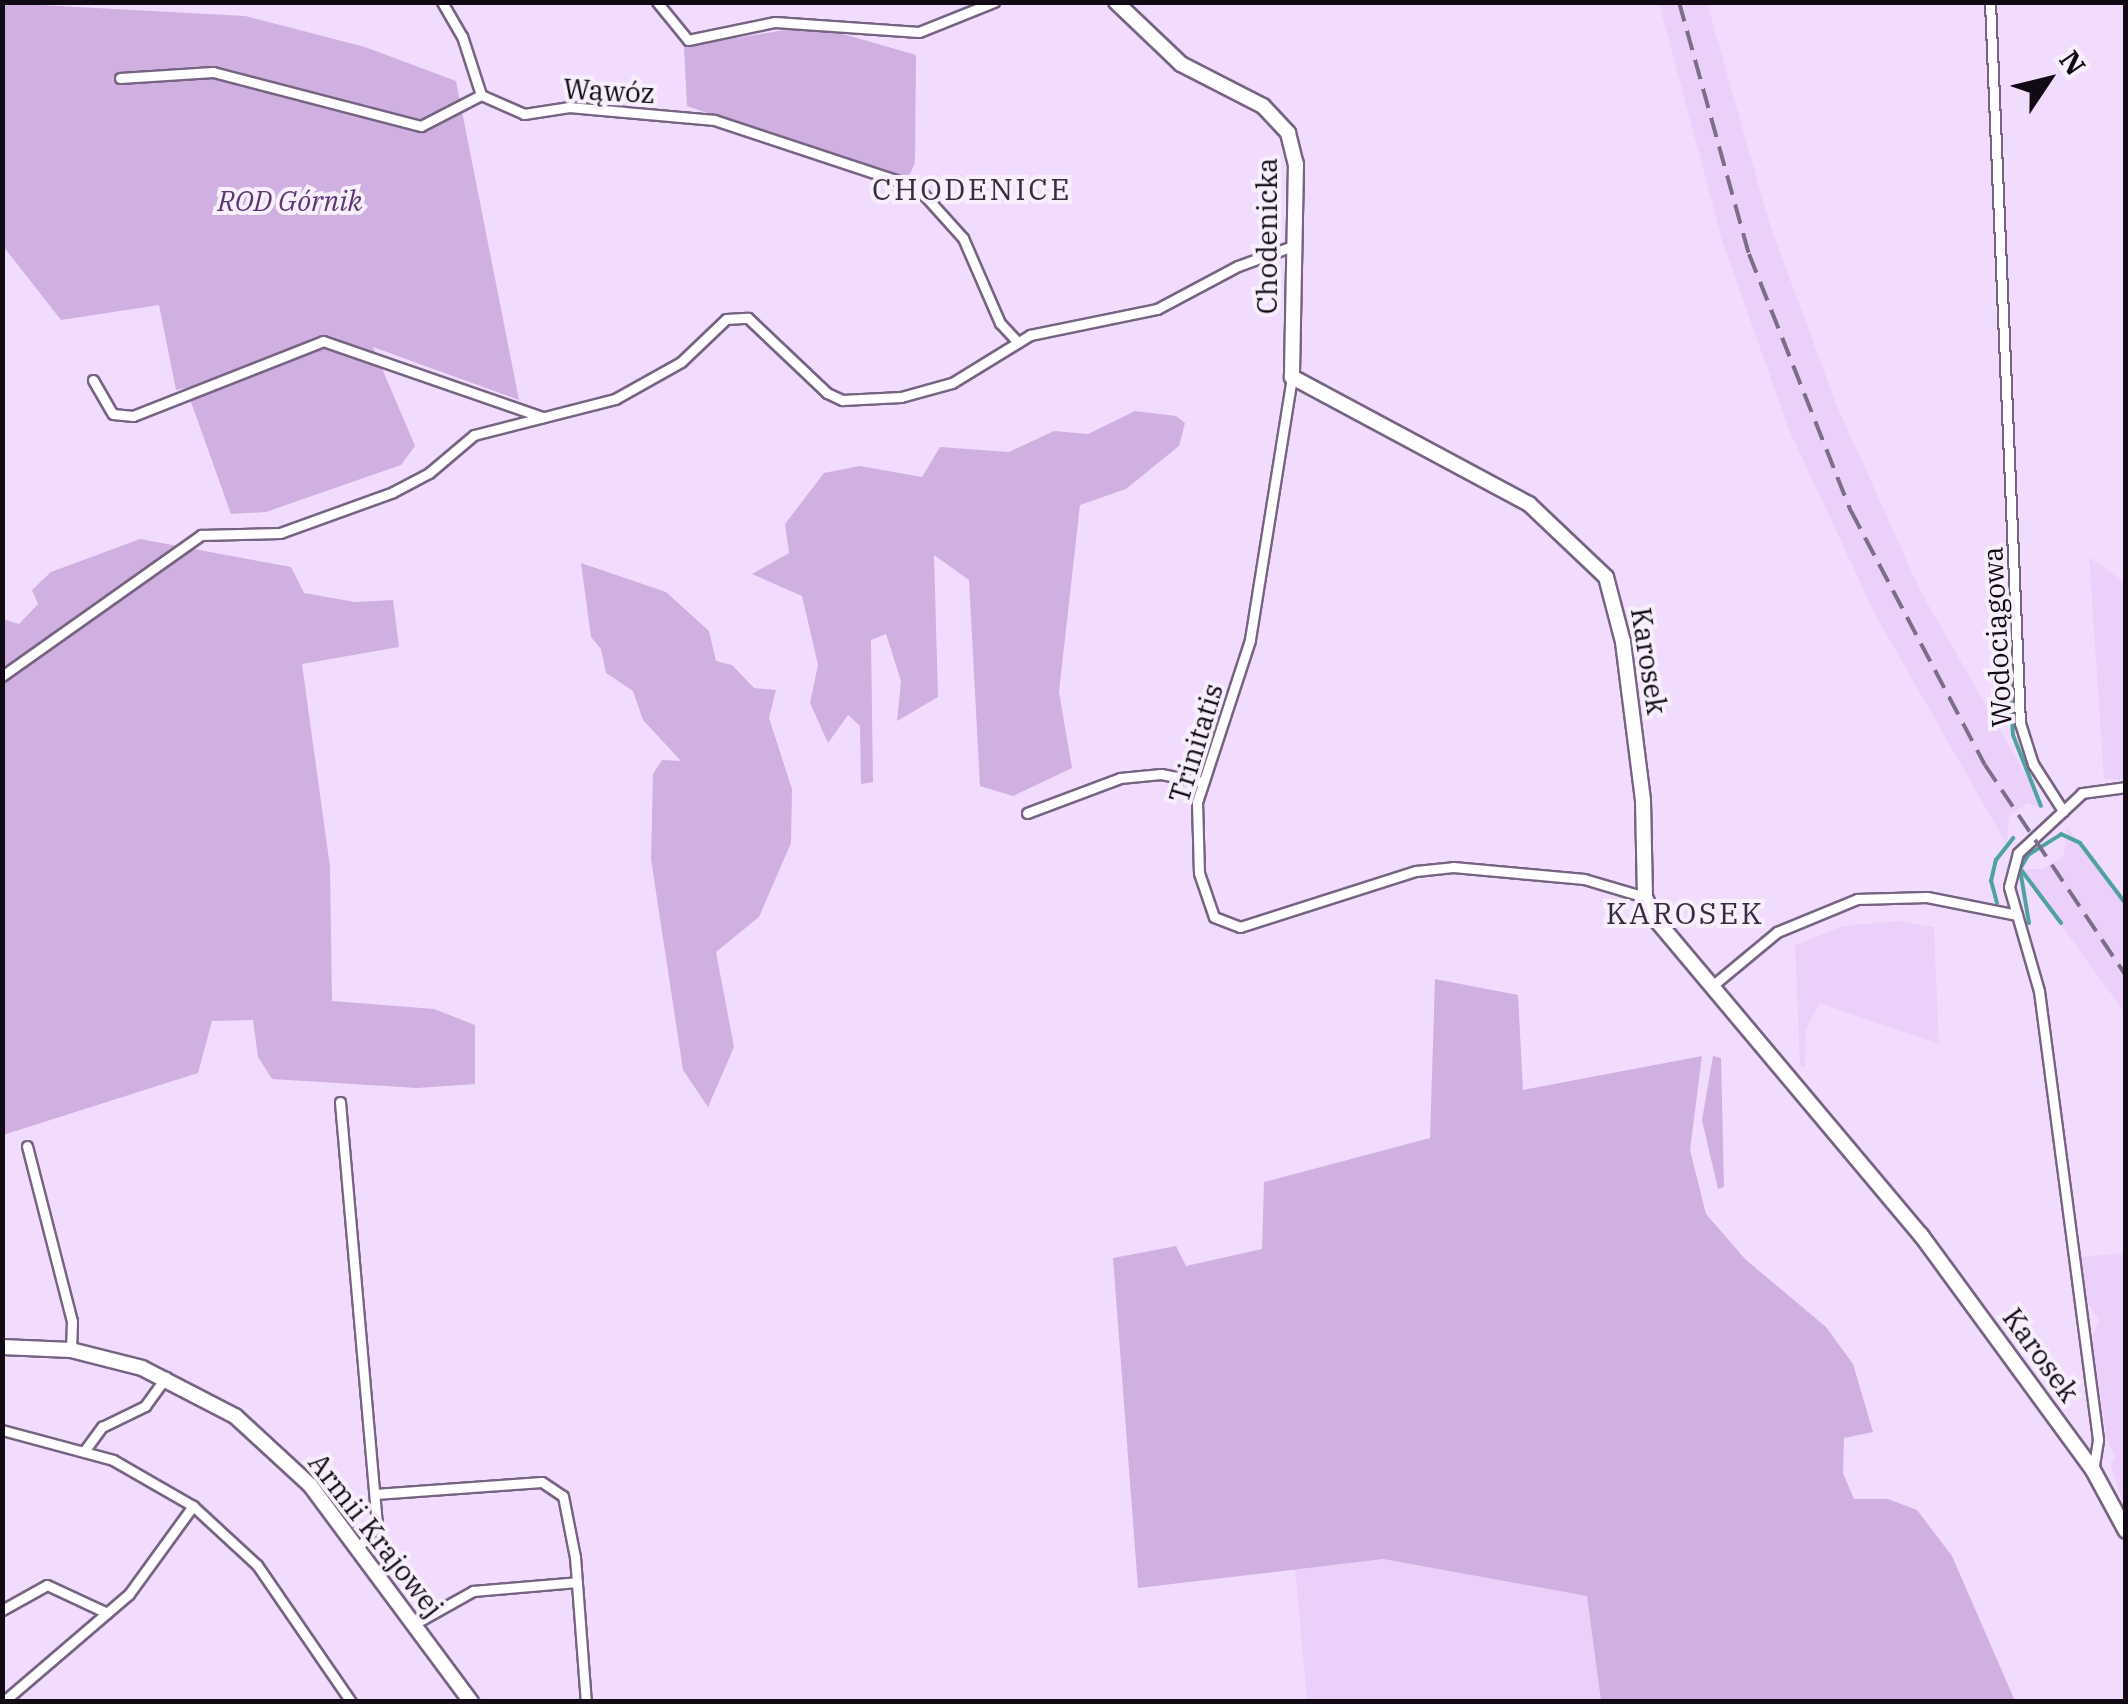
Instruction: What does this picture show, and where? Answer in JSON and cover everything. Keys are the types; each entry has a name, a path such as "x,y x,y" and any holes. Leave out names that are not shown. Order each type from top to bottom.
{"street":[{"path":"120,78 213,72 421,126 481,96 462,36 442,2"},
{"path":"657,2 688,40 775,22 919,32 994,2"},
{"name":"Chodenicka","path":"1116,2 1181,64 1264,106 1288,133 1296,164 1292,377"},
{"name":"Wodociągowa","path":"1990,2 2020,723 2032,764 2062,811"},
{"name":"Wąwóz","path":"481,96 524,114 570,107 714,120 917,187 963,238 1000,323 1018,341"},
{"path":"2,676 201,535 304,528 429,473 474,435 625,394 681,362 726,318 737,316 842,400 901,396 952,383 1018,341 1158,309 1238,266 1293,246"},
{"path":"93,380 113,414 133,416 323,341 545,418"},
{"name":"Trinitatis","path":"1292,377 1250,640 1197,802 1199,873 1205,901 1226,926 1240,927 1416,871 1453,867 1584,879 1645,897"},
{"name":"Karosek","path":"1292,377 1529,504 1606,577 1623,642 1643,802 1645,897 1712,986 1922,1235 2094,1470 2126,1531"},
{"path":"1027,813 1120,778 1162,774 1203,782"},
{"path":"2094,1470 2098,1440 2039,992 2009,888 2013,864 2082,793 2126,787"},
{"path":"1712,986 1776,932 1857,899 1928,897 2017,916"},
{"path":"340,1102 377,1526 358,1547"},
{"path":"27,1146 72,1321 70,1350"},
{"name":"Armii Krajowej","path":"2,1348 70,1350 166,1377 196,1390 271,1445 358,1547 471,1702"},
{"path":"84,1450 102,1427 158,1394 166,1377"},
{"path":"2,1430 84,1450 193,1506 257,1565 350,1701"},
{"path":"375,1494 471,1485 553,1487 570,1513 586,1702"},
{"path":"2,1702 145,1578 193,1506"},
{"path":"414,1624 472,1591 577,1582"},
{"path":"2,1610 46,1586 107,1613"}],"shaded area":[{"path":"1659,3 1707,3 1770,225 1837,406 1921,592 2046,810 2028,803 2009,816 2007,845 1876,616 1789,430 1722,240"},
{"path":"2125,511 2125,780 2104,779 2089,557 2123,581"},
{"path":"2068,828 2125,903 2125,1013 2020,869 2044,869 2063,856"},
{"path":"1898,921 1934,927 1939,1044 1819,1003 1806,1030 1805,1068 1800,1065 1795,945 1844,926"},
{"path":"2125,1253 2125,1509 2110,1463 2116,1458 2107,1441 2092,1337 2099,1321 2086,1299 2081,1257"},
{"path":"1383,1559 1587,1596 1601,1701 1307,1701 1295,1568"}],"green space":[{"name":"ROD Górnik","path":"3,3 245,16 365,47 456,81 519,400 373,347 415,446 401,465 266,512 231,514 186,388 176,390 159,305 61,320 3,246"},
{"path":"792,29 843,34 916,55 915,163 906,182 687,106 684,46"},
{"path":"1135,411 1176,416 1185,423 1179,446 1126,489 1080,505 1059,692 1072,768 1013,796 980,786 969,580 934,555 938,697 897,721 901,681 886,634 871,640 873,782 861,784 860,726 848,715 828,743 810,703 818,665 802,596 752,574 789,553 785,524 824,473 860,466 922,477 940,447 1009,452 1054,431 1088,434"},
{"path":"140,539 291,567 304,593 355,602 393,600 399,647 302,664 330,867 332,1001 434,1009 475,1025 475,1084 417,1088 272,1079 258,1057 253,1020 212,1021 198,1073 3,1135 3,619 19,624 38,604 32,590 51,572"},
{"path":"581,563 666,592 709,631 716,661 732,665 754,688 776,690 769,718 792,789 791,843 759,917 716,952 734,1047 708,1107 683,1070 651,859 653,774 662,760 681,761 643,720 633,691 606,673 601,649 591,637"},
{"path":"1435,979 1518,995 1523,1090 1702,1056 1690,1150 1706,1214 1746,1260 1826,1327 1853,1364 1873,1432 1844,1438 1843,1473 1854,1499 1888,1499 1917,1510 1952,1556 2015,1701 1601,1701 1587,1596 1383,1559 1138,1588 1113,1258 1176,1246 1186,1266 1262,1249 1264,1182 1430,1138"},
{"path":"1713,1056 1721,1058 1724,1187 1718,1189 1702,1120"}],"waterway":[{"path":"2009,676 2013,735 2041,806"},
{"path":"2029,923 2020,869 2028,855 2061,834 2080,843 2126,904"},
{"path":"1997,903 1991,881 1996,860 2013,838"},
{"path":"2022,871 2061,923"}],"railway":[{"path":"1679,2 1749,254 1851,511 1985,765 2126,976"}],"district":[{"name":"CHODENICE","path":"972,189"},
{"name":"KAROSEK","path":"1685,913"}]}
